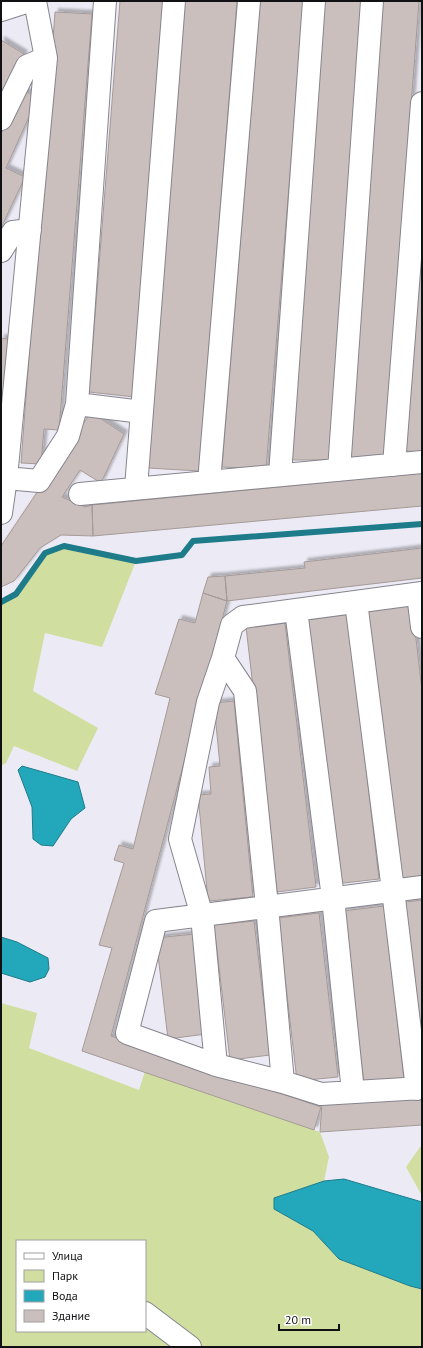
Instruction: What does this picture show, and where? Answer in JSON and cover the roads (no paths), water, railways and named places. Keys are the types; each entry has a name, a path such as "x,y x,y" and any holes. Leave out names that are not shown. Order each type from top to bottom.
{"lane":[{"path":"1,10 29,1"},
{"path":"1,512 6,478 46,58 35,1"},
{"path":"6,478 39,481 68,436 77,404 105,1"},
{"path":"136,488 174,1"},
{"path":"209,482 249,1"},
{"path":"280,475 314,1"},
{"path":"339,470 372,1"},
{"path":"1,119 27,66 46,58"},
{"path":"394,465 422,103"},
{"path":"1,251 13,232 30,230"},
{"path":"77,404 142,412"},
{"path":"80,494 422,462"},
{"path":"216,1065 202,916 180,839 208,702 223,658 232,625 243,617 420,594 422,627"},
{"path":"356,602 393,890 419,1089 321,1094 283,1082 216,1065 127,1033 156,921 202,916 267,906 393,890 422,887"},
{"path":"296,610 333,898 353,1092"},
{"path":"223,658 244,691 267,906 283,1082"},
{"path":"146,1314 190,1347"}],"water":[{"path":"22,766 78,782 85,808 71,819 53,846 41,845 33,839 32,807 18,770"},
{"path":"1,937 17,942 48,958 49,969 45,977 30,982 1,973"},
{"path":"344,1179 422,1202 422,1289 410,1286 339,1259 313,1231 274,1209 274,1198 324,1181"}],"waterway":[{"path":"1,602 16,594 45,553 64,546 136,561 182,555 193,541 422,524"}]}
